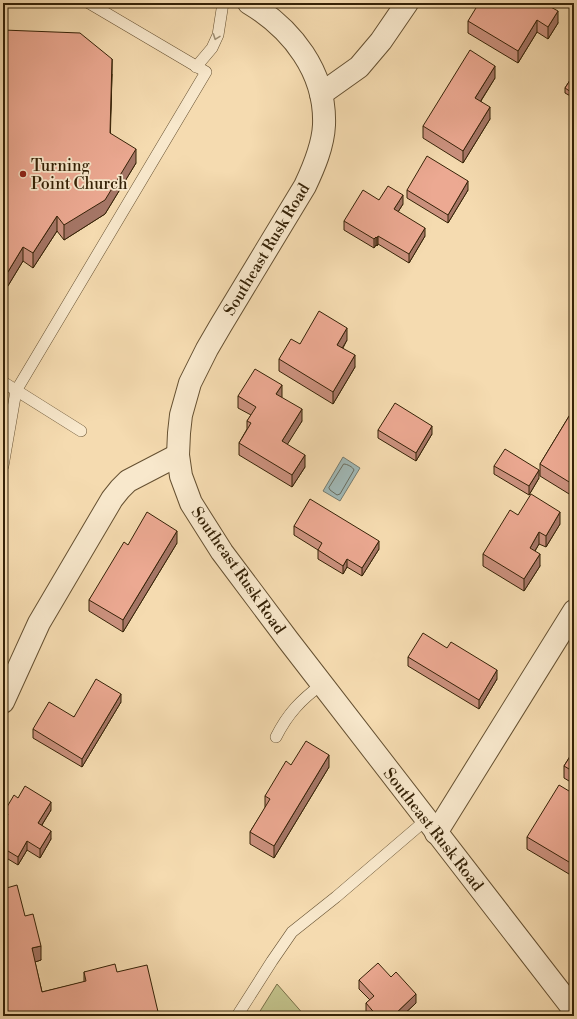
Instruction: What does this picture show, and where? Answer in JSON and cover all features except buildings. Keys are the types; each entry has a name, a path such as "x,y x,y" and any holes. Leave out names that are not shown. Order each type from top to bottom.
{"street":[{"name":"Southeast Rusk Road","path":"249,3 278,24 290,35 308,60 321,94 324,109 322,139 312,170 296,203 221,325 190,383 181,415 179,433 178,455 181,476 191,503 222,552 431,827 572,1002"},
{"path":"321,94 359,67 381,41 407,3"},
{"path":"3,702 40,623 112,499 128,481 178,455"},
{"path":"431,827 574,611"}],"lane":[{"path":"3,466 16,391 206,72 89,3"},
{"path":"196,67 212,48 218,35 223,3"},
{"path":"3,382 81,431"},
{"path":"276,737 284,721 302,700 322,684"},
{"path":"237,1016 292,932 336,897 431,827"}],"shaded area":[{"path":"277,984 305,1016 257,1016"}],"water":[{"path":"343,457 360,468 340,501 323,491"}],"place":[{"name":"Turning Point Church","path":"23,174"}]}
